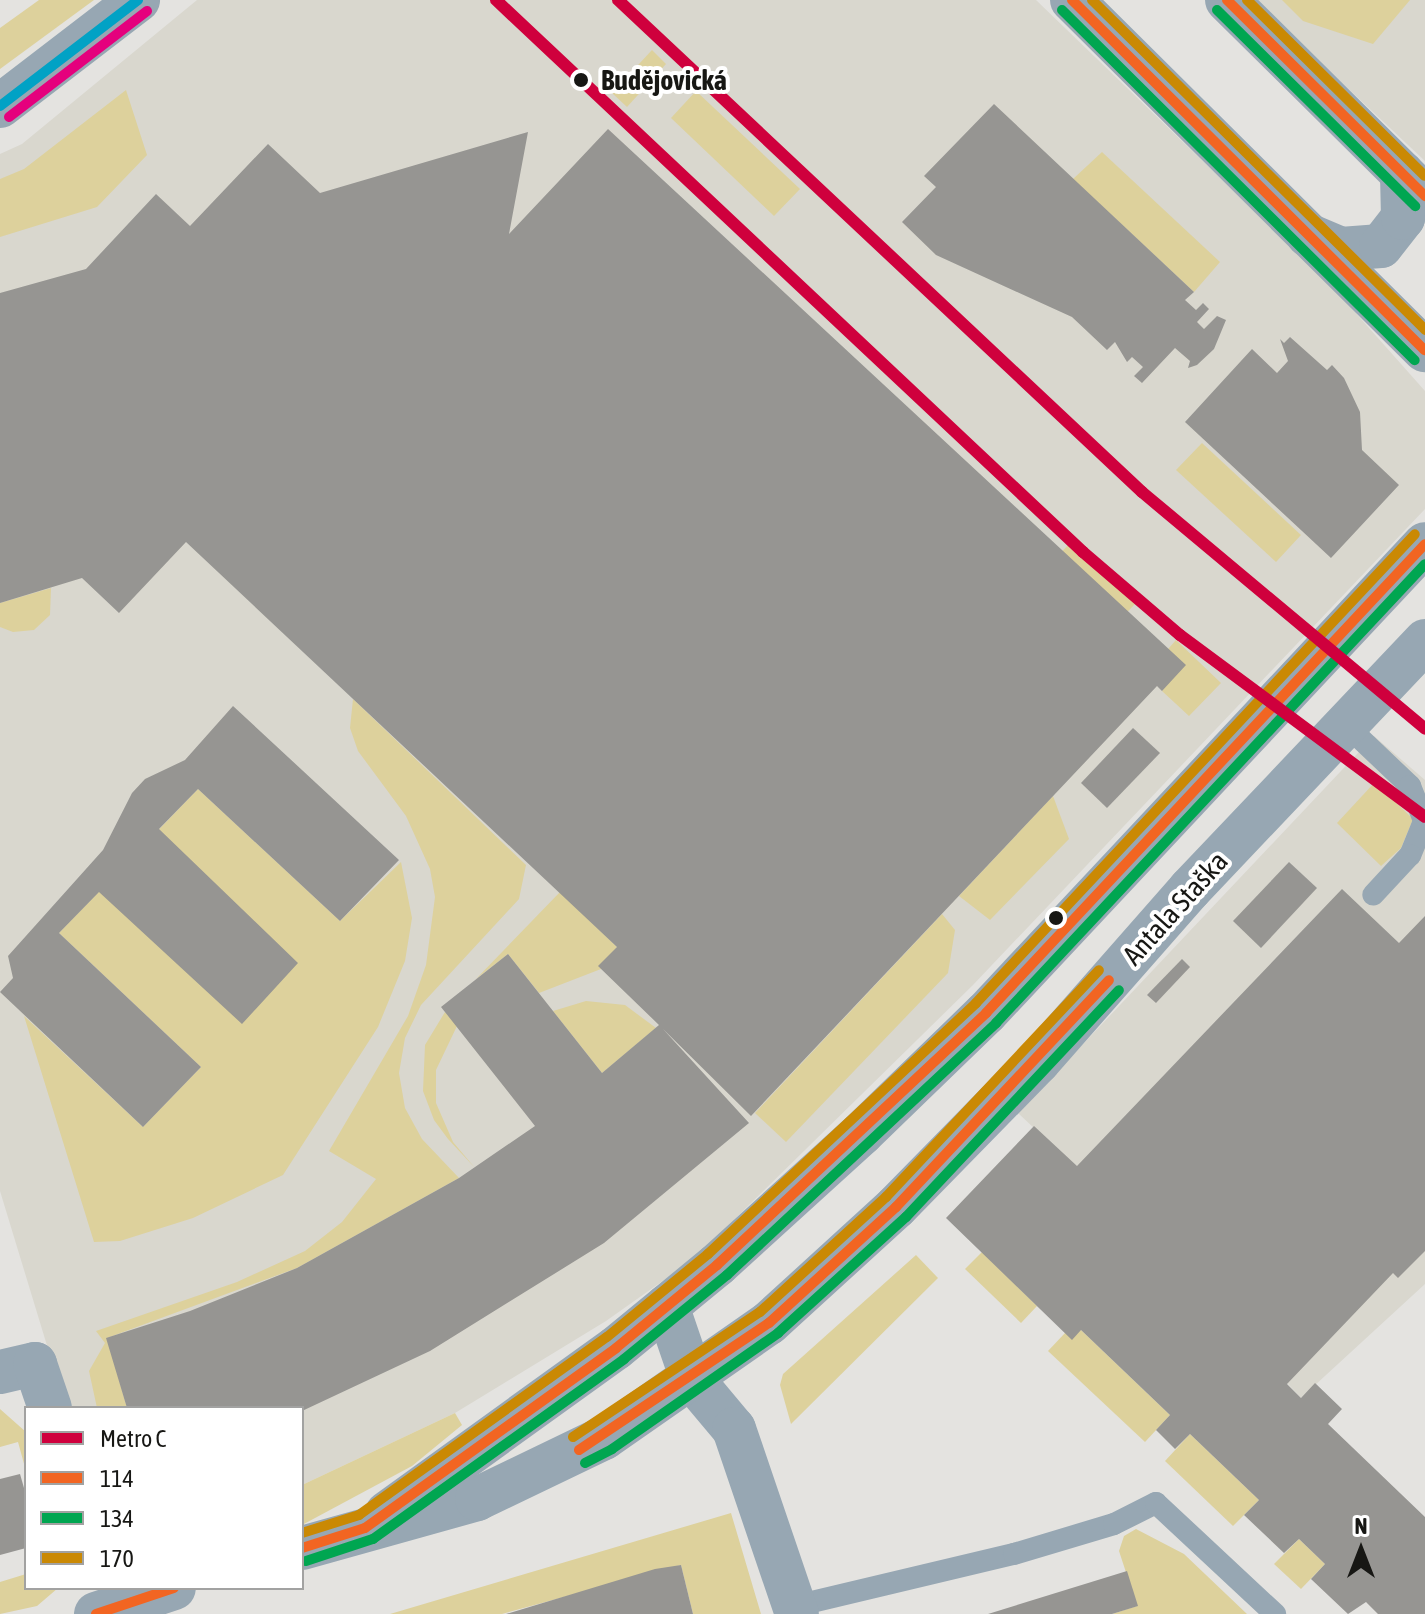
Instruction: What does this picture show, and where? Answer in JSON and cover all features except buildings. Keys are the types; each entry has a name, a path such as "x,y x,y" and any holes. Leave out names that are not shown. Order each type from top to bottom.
{"street":[{"path":"0,106 138,0"},
{"path":"1072,0 1425,350"},
{"path":"1227,0 1414,185 1403,218 1381,246 1341,249 1306,234"},
{"name":"Antala Staška","path":"365,1528 667,1306 861,1134 986,1013 1425,544"},
{"name":"Antala Staška","path":"304,1547 477,1499 604,1438 769,1323 896,1207 1038,1062 1345,724 1425,641"},
{"path":"667,1306 692,1379 734,1429 796,1610"},
{"path":"18,1368 48,1406"},
{"path":"105,1604 165,1590"}],"lane":[{"path":"1345,724 1410,786 1424,821 1410,855 1373,895"},
{"path":"796,1610 1014,1554 1114,1524 1156,1503 1275,1614"}],"shaded area":[{"path":"39,0 94,0 0,69 0,28"},
{"path":"197,0 1036,0 1330,284 1425,391 1425,509 973,985 695,1258 606,1321 455,1413 304,1484 304,1406 65,1406 0,1191 0,154 22,144"},
{"path":"1257,0 1425,0 1425,161 1304,47"},
{"path":"1282,0 1410,0 1373,44 1303,21"},
{"path":"652,50 666,64 627,107 612,93"},
{"path":"126,90 147,155 97,207 0,237 0,179 24,169"},
{"path":"696,91 800,189 774,216 671,118"},
{"path":"1102,152 1220,262 1194,292 1073,179"},
{"path":"1202,443 1301,535 1276,562 1176,470"},
{"path":"1070,543 1135,604 1104,636 1040,575"},
{"path":"51,588 50,615 34,630 13,632 0,627 0,603"},
{"path":"1176,640 1221,683 1189,716 1162,691 1169,682 1162,656"},
{"path":"353,699 526,865 519,899 421,1005 405,1038 399,1073 405,1108 422,1139 459,1178 297,1268 107,1338 126,1406 97,1406 89,1371 105,1343 96,1331 237,1282 305,1251 342,1222 376,1179 329,1151 408,1016 426,965 435,897 430,869 406,816 358,751 350,728"},
{"path":"1374,736 1425,780 1425,1284 1301,1398 1160,1247 1018,1113"},
{"path":"1375,782 1413,819 1401,848 1381,866 1337,823"},
{"path":"198,789 340,921 401,862 412,918 405,961 378,1027 283,1175 193,1218 120,1241 94,1242 24,1016 143,1127 201,1067 59,933"},
{"path":"1053,796 1069,839 990,920 959,896"},
{"path":"560,892 617,947 601,969 539,993 508,954 476,979"},
{"path":"942,914 955,930 948,973 786,1142 755,1113"},
{"path":"586,1001 625,1005 656,1028 602,1073 553,1011"},
{"path":"445,1012 457,1026 436,1070 436,1103 453,1142 475,1168 434,1120 423,1091 425,1045"},
{"path":"982,1252 1037,1306 1021,1323 965,1269"},
{"path":"916,1255 938,1278 791,1424 780,1385 783,1374"},
{"path":"1081,1330 1170,1415 1145,1442 1048,1351 1065,1333"},
{"path":"0,1409 24,1430 24,1464 18,1442 0,1447"},
{"path":"455,1413 462,1425 412,1466 304,1524 304,1484"},
{"path":"1190,1434 1259,1500 1233,1526 1165,1461"},
{"path":"731,1513 761,1614 693,1614 681,1565 502,1614 390,1614"},
{"path":"1136,1529 1184,1554 1247,1614 1112,1614 1137,1606 1119,1551 1124,1536"},
{"path":"1299,1539 1325,1564 1301,1589 1274,1564"},
{"path":"24,1575 24,1590 56,1590 37,1606 0,1614 0,1582"}],"metro line":[{"name":"C","path":"496,0 1083,552 1180,635 1425,817"},
{"name":"C","path":"618,0 1142,492 1425,729"}],"transit line":[{"path":"0,106 138,0"},
{"name":"114","path":"1072,0 1425,350"},
{"name":"170","path":"1092,0 1425,330"},
{"name":"114","path":"1227,0 1425,196"},
{"name":"170","path":"1247,0 1425,176"},
{"name":"134","path":"1062,10 1415,360"},
{"name":"134","path":"1217,10 1415,206"},
{"path":"9,117 147,11"},
{"name":"170","path":"304,1532 359,1515 607,1337 708,1254 976,1003 1415,534"},
{"name":"114","path":"304,1547 365,1528 616,1348 717,1265 986,1013 1425,544"},
{"name":"134","path":"306,1561 373,1539 624,1359 727,1275 996,1023 1425,564"},
{"name":"170","path":"573,1437 760,1312 886,1197 1099,970"},
{"name":"114","path":"579,1450 769,1323 896,1207 1109,980"},
{"name":"134","path":"585,1463 612,1449 778,1333 906,1217 1119,990"},
{"name":"114","path":"96,1614 168,1590"}],"place":[{"name":"Budějovická","path":"581,80"}]}
